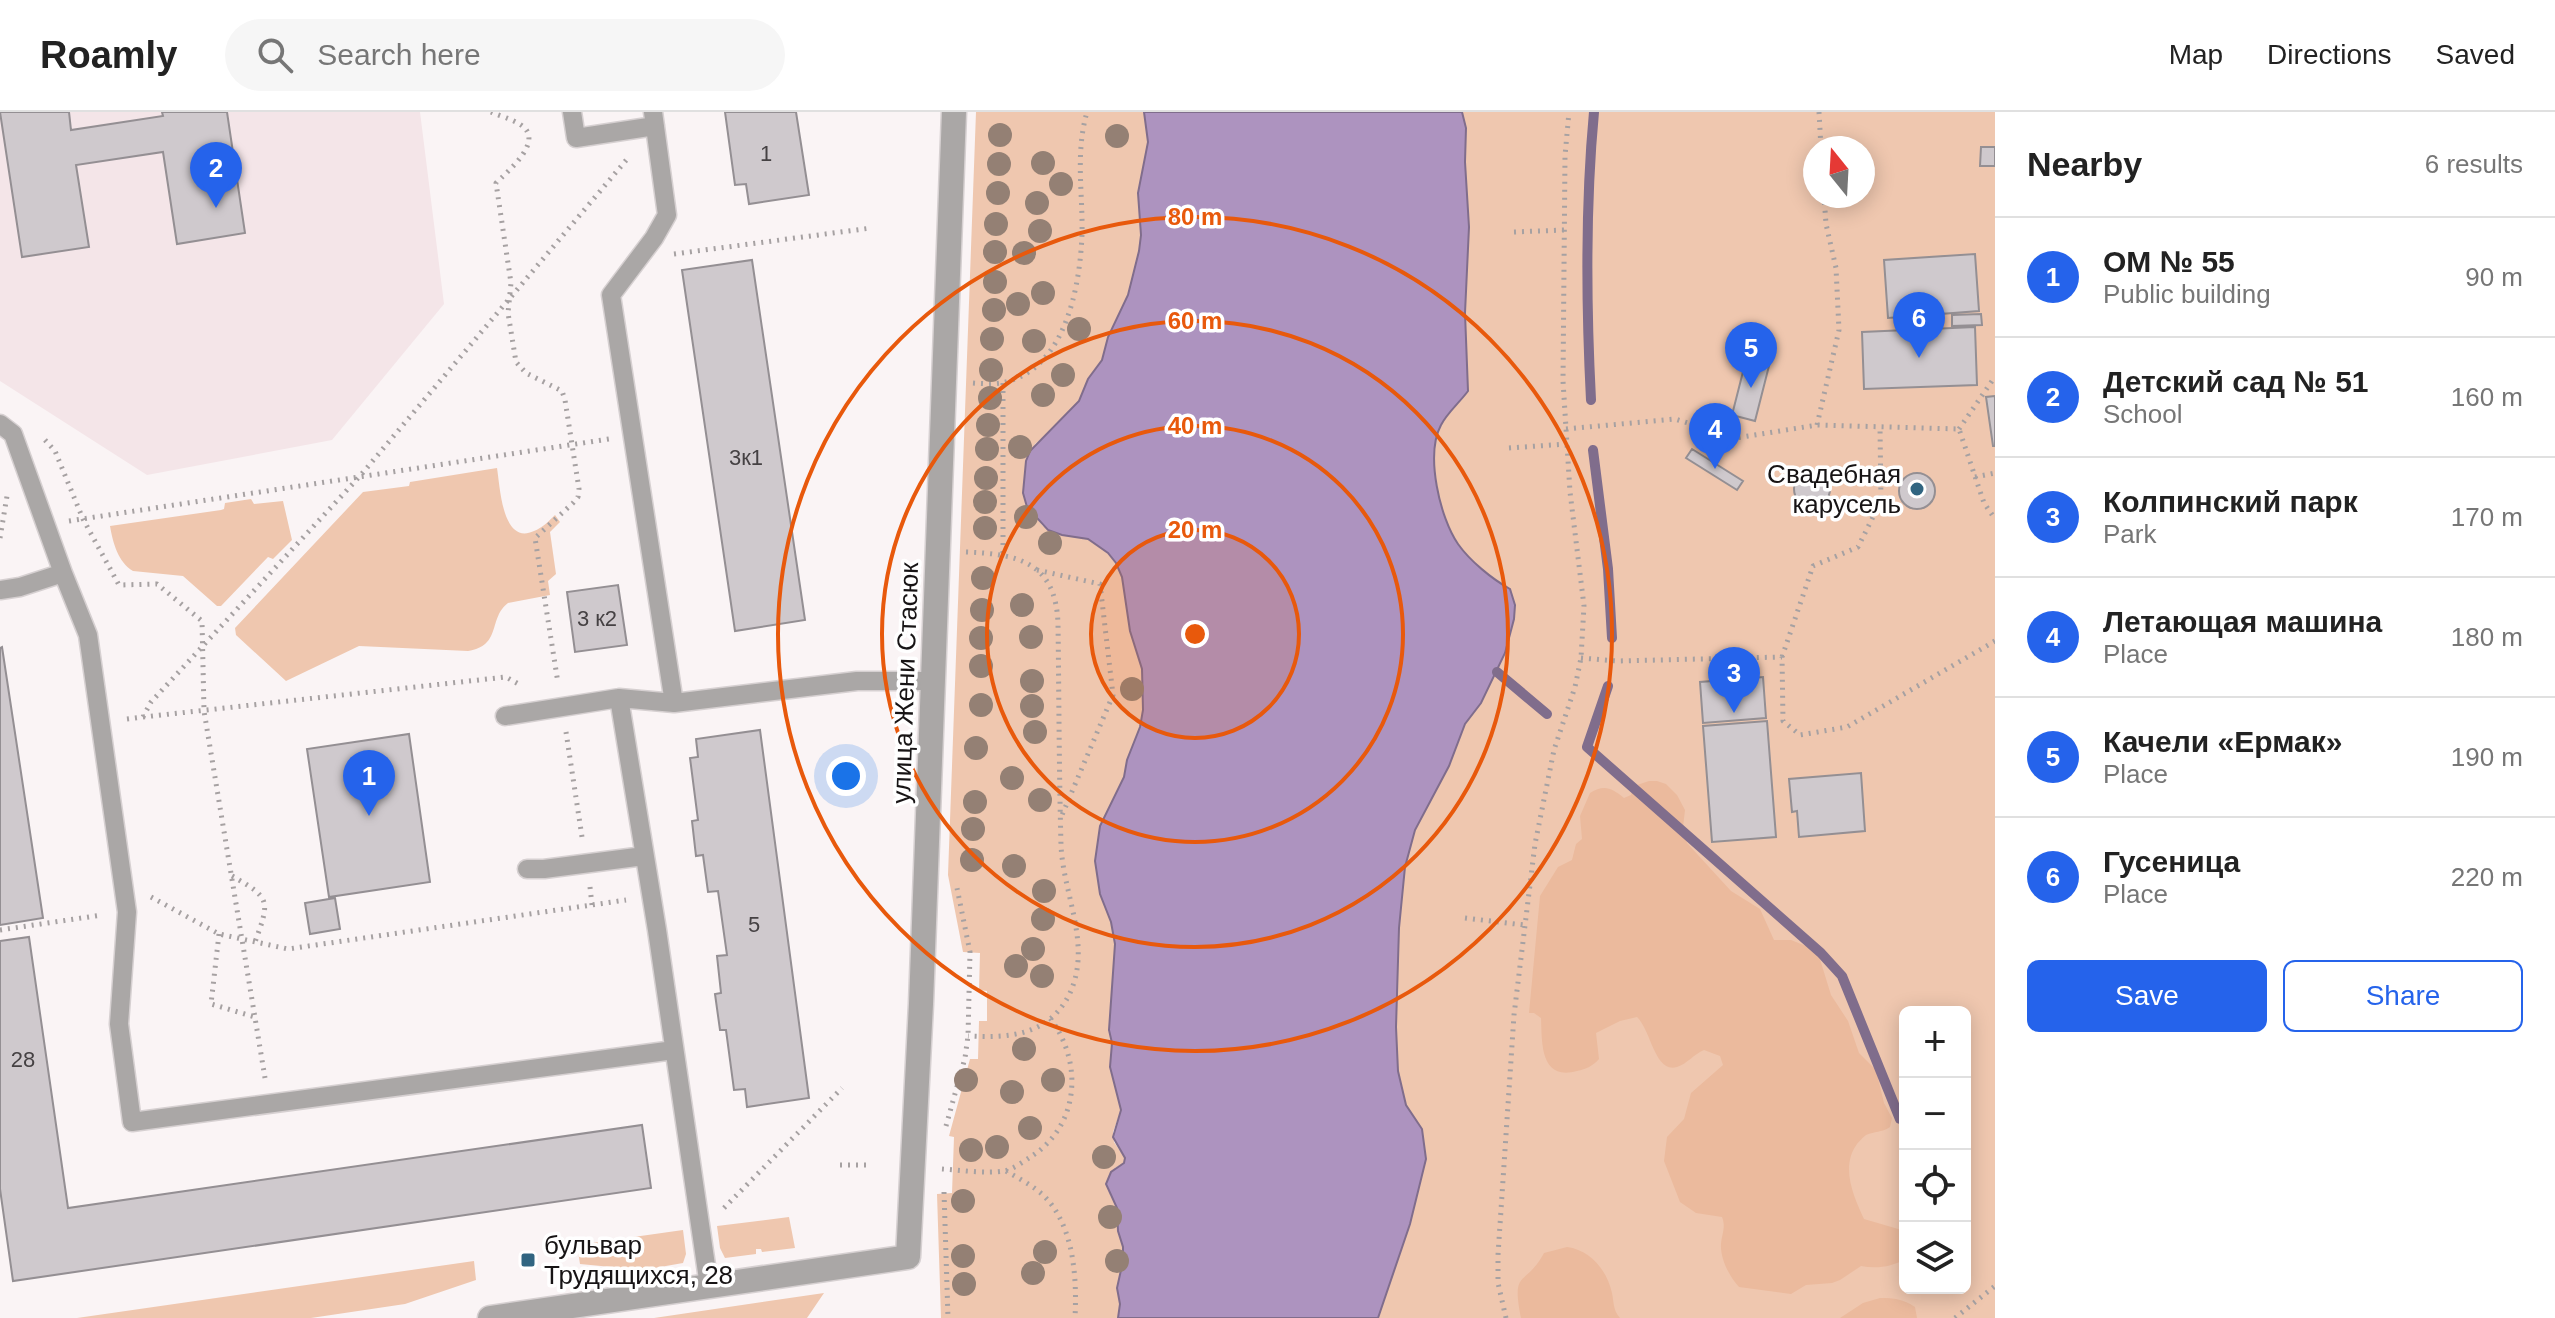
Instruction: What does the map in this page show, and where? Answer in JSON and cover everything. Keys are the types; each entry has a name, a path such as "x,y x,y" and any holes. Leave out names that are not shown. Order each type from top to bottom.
{"street":[{"name":"улица Жени Стасюк","path":"709,1286 908,1257 921,1004 954,112"},
{"path":"490,1318 709,1286"}],"lane":[{"path":"572,112 576,138 654,119 667,215 654,238 611,295 674,703"},
{"path":"7,429 88,635 127,912 119,1024 132,1122 674,1050"},
{"path":"0,590 63,573"},
{"path":"505,716 619,698 674,703 857,681 933,681"},
{"path":"619,698 709,1286"},
{"path":"527,869 644,856"}],"path":[{"path":"491,112 519,124 529,136 525,152 496,183 511,283 508,313 516,362 526,373 562,391 572,445 578,497 535,538 592,905"},
{"path":"973,383 1003,383 1028,373 1045,358 1061,330 1071,302 1081,248 1078,161 1087,112"},
{"path":"1506,1318 1498,1283 1498,1255 1511,1048 1524,925 1535,844 1554,750 1575,687 1581,658 1584,606 1563,381 1565,156 1569,112"},
{"path":"1819,112 1820,136"},
{"path":"143,717 151,702 203,644 360,476 509,299 654,119"},
{"path":"1817,425 1839,330 1836,268 1825,208"},
{"path":"638,259 871,228"},
{"path":"1514,232 1565,230"},
{"path":"1959,429 1995,380"},
{"path":"1003,383 1003,554"},
{"path":"7,429 25,419 55,451 83,519 119,585 157,584 202,621 204,711 269,1105"},
{"path":"1566,429 1675,419 1736,438 1817,425 1959,429"},
{"path":"1880,427 1881,501 1858,547 1813,566 1782,657 1783,721 1800,735 1847,727 1995,641"},
{"path":"1959,429 1984,503 1995,519"},
{"path":"45,524 632,435"},
{"path":"1509,448 1567,444"},
{"path":"1975,477 1995,473"},
{"path":"966,552 1003,554 1020,559 1036,570 1050,586 1058,612 1063,862 1077,928 1078,949 1071,991 1050,1018 1027,1032 1012,1036 968,1036"},
{"path":"1036,570 1100,584 1113,695 1061,818"},
{"path":"1581,658 1617,661 1782,657"},
{"path":"102,722 506,677 562,708"},
{"path":"231,875 256,889 264,899 266,912 255,942"},
{"path":"123,883 219,934 288,949 651,897"},
{"path":"0,930 127,912"},
{"path":"1465,918 1524,925"},
{"path":"219,934 211,1004 255,1017"},
{"path":"944,1135 965,1058 970,952"},
{"path":"1006,1171 1041,1149 1058,1130 1067,1113 1072,1087 1070,1059 1064,1040 1050,1018"},
{"path":"715,1217 842,1088"},
{"path":"944,1158 948,1318"},
{"path":"840,1165 871,1165"},
{"path":"953,1169 1006,1171 1040,1192 1054,1208 1062,1223 1072,1261 1075,1318"},
{"path":"1955,1318 1995,1286"}],"shaded area":[{"path":"0,112 420,112 444,304 332,440 147,475 0,381"},
{"path":"976,112 1144,112 1148,142 1138,199 1139,251 1128,296 1108,337 1102,360 1088,379 1079,401 1035,444 1025,468 1027,507 1043,526 1062,535 1088,539 1116,563 1122,577 1134,645 1142,669 1143,710 1140,727 1124,777 1100,826 1095,861 1100,894 1111,922 1115,944 1109,1030 1112,1043 1110,1067 1121,1110 1113,1132 1114,1142 1125,1158 1124,1163 1115,1168 1110,1195 1117,1208 1118,1231 1123,1247 1117,1288 1120,1304 1118,1318 941,1318 937,1194 952,1193 954,1137 949,1136 970,1059 978,1059 979,1021 987,1021 987,991 979,990 980,953 963,952 948,875"},
{"path":"1144,112 1462,112 1466,128 1469,227 1465,313 1468,391 1441,425 1436,438 1435,469 1440,503 1451,533 1475,563 1510,589 1515,605 1514,619 1505,653 1481,703 1465,724 1449,766 1415,830 1405,867 1399,928 1398,1071 1406,1105 1422,1129 1426,1159 1410,1224 1378,1318 1118,1318 1120,1304 1117,1288 1123,1247 1118,1231 1117,1208 1106,1184 1111,1172 1124,1163 1125,1158 1113,1137 1121,1110 1110,1067 1112,1043 1109,1030 1115,944 1111,922 1100,894 1095,861 1100,826 1124,777 1140,727 1143,710 1142,669 1130,631 1122,577 1116,563 1088,539 1048,530 1027,507 1023,493 1030,451 1079,401 1088,379 1102,360 1108,337 1128,295 1141,235 1138,193 1148,142"},
{"path":"1462,112 1995,112 1995,1318 1378,1318 1410,1224 1426,1159 1422,1129 1406,1105 1398,1071 1399,928 1405,867 1415,830 1440,783 1465,724 1481,703 1505,653 1514,619 1515,605 1510,589 1475,563 1451,533 1440,503 1435,469 1436,438 1441,425 1468,391 1465,313 1469,227 1466,128"},
{"path":"497,468 505,512 515,530 523,533 534,531 555,515 560,522 550,532 556,574 548,581 550,595 508,603 498,616 486,644 468,651 359,646 286,681 236,635 235,628 363,492"},
{"path":"251,499 254,504 283,501 292,540 273,559 268,557 221,606 217,606 183,576 133,571 124,563 115,545 110,526 221,510 225,503"},
{"path":"1649,781 1666,784 1685,810 1683,827 1687,843 1731,891 1760,909 1774,940 1791,940 1819,956 1831,995 1848,1021 1859,1053 1876,1070 1884,1103 1892,1118 1890,1127 1866,1135 1857,1144 1849,1172 1864,1219 1899,1229 1899,1262 1884,1267 1861,1266 1840,1280 1806,1285 1791,1294 1739,1287 1722,1255 1722,1217 1696,1213 1680,1202 1664,1161 1667,1137 1684,1119 1691,1093 1723,1065 1720,1056 1704,1050 1681,1066 1663,1064 1637,1017 1620,1021 1596,1033 1599,1059 1586,1068 1565,1073 1556,1070 1546,1058 1541,1018 1529,1013 1540,896 1558,867 1572,860 1576,844 1582,839 1580,816 1590,793 1608,788 1624,798 1631,795 1634,786"},
{"path":"789,1217 795,1248 762,1252 756,1249 756,1254 725,1258 720,1248 717,1226"},
{"path":"683,1230 686,1254 683,1263 643,1270 580,1264 577,1245"},
{"path":"1567,1247 1583,1252 1602,1269 1620,1318 1521,1318 1518,1292 1522,1280 1544,1253"},
{"path":"474,1261 476,1280 405,1304 311,1318 77,1318"},
{"path":"824,1293 807,1318 654,1318"},
{"path":"1880,1298 1911,1304 1915,1307 1917,1318 1840,1318 1863,1303"}],"building":[{"path":"0,112 69,112 71,130 163,116 162,112 227,112 245,233 177,244 163,152 76,165 89,247 22,257"},
{"path":"725,112 796,112 809,195 749,204 746,184 735,185"},
{"path":"1981,147 1995,147 1995,166 1980,166"},
{"path":"1975,254 1979,311 1888,318 1884,260"},
{"path":"752,260 805,620 735,631 682,270"},
{"path":"1981,314 1982,325 1952,326 1952,315"},
{"path":"1975,327 1977,385 1864,389 1862,332"},
{"path":"1747,356 1770,362 1755,421 1732,415"},
{"path":"1995,396 1995,446 1993,446 1986,397"},
{"path":"1692,449 1743,481 1737,490 1686,458"},
{"path":"1812,471 1825,476 1830,489 1825,502 1812,507 1799,502 1794,489 1799,476"},
{"name":"Свадебная карусель","path":"1917,473 1930,478 1935,491 1930,504 1917,509 1904,504 1899,491 1904,478"},
{"path":"618,585 627,645 575,652 567,592"},
{"path":"0,648 43,918 0,925"},
{"path":"1763,677 1766,718 1703,723 1700,682"},
{"path":"1767,721 1776,837 1712,842 1703,726"},
{"path":"760,730 809,1098 747,1107 745,1089 734,1090 726,1030 720,1030 715,994 721,993 717,956 727,955 718,891 708,892 703,855 696,856 692,821 698,820 690,758 698,757 696,739"},
{"path":"409,734 430,882 329,897 307,749"},
{"path":"1861,773 1865,831 1799,837 1797,811 1792,812 1789,779"},
{"path":"335,898 340,929 310,934 305,903"},
{"path":"29,937 68,1208 642,1125 651,1188 13,1281 0,1189 0,941"}],"waterway":[{"path":"1591,400 1587,256 1594,112"},
{"path":"1593,450 1608,569 1612,638"},
{"path":"1497,672 1547,714"},
{"path":"1608,686 1587,747 1821,953 1842,976 1899,1117"}],"place":[{"name":"Детский сад № 51","path":"216,208"},
{"name":"Гусеница","path":"1919,358"},
{"name":"Качели «Ермак»","path":"1751,388"},
{"name":"Летающая машина","path":"1715,469"},
{"name":"Свадебная карусель","path":"1917,489"},
{"name":"Колпинский парк","path":"1734,713"},
{"name":"ОМ № 55","path":"369,816"},
{"name":"бульвар Трудящихся, 28","path":"528,1260"}]}
